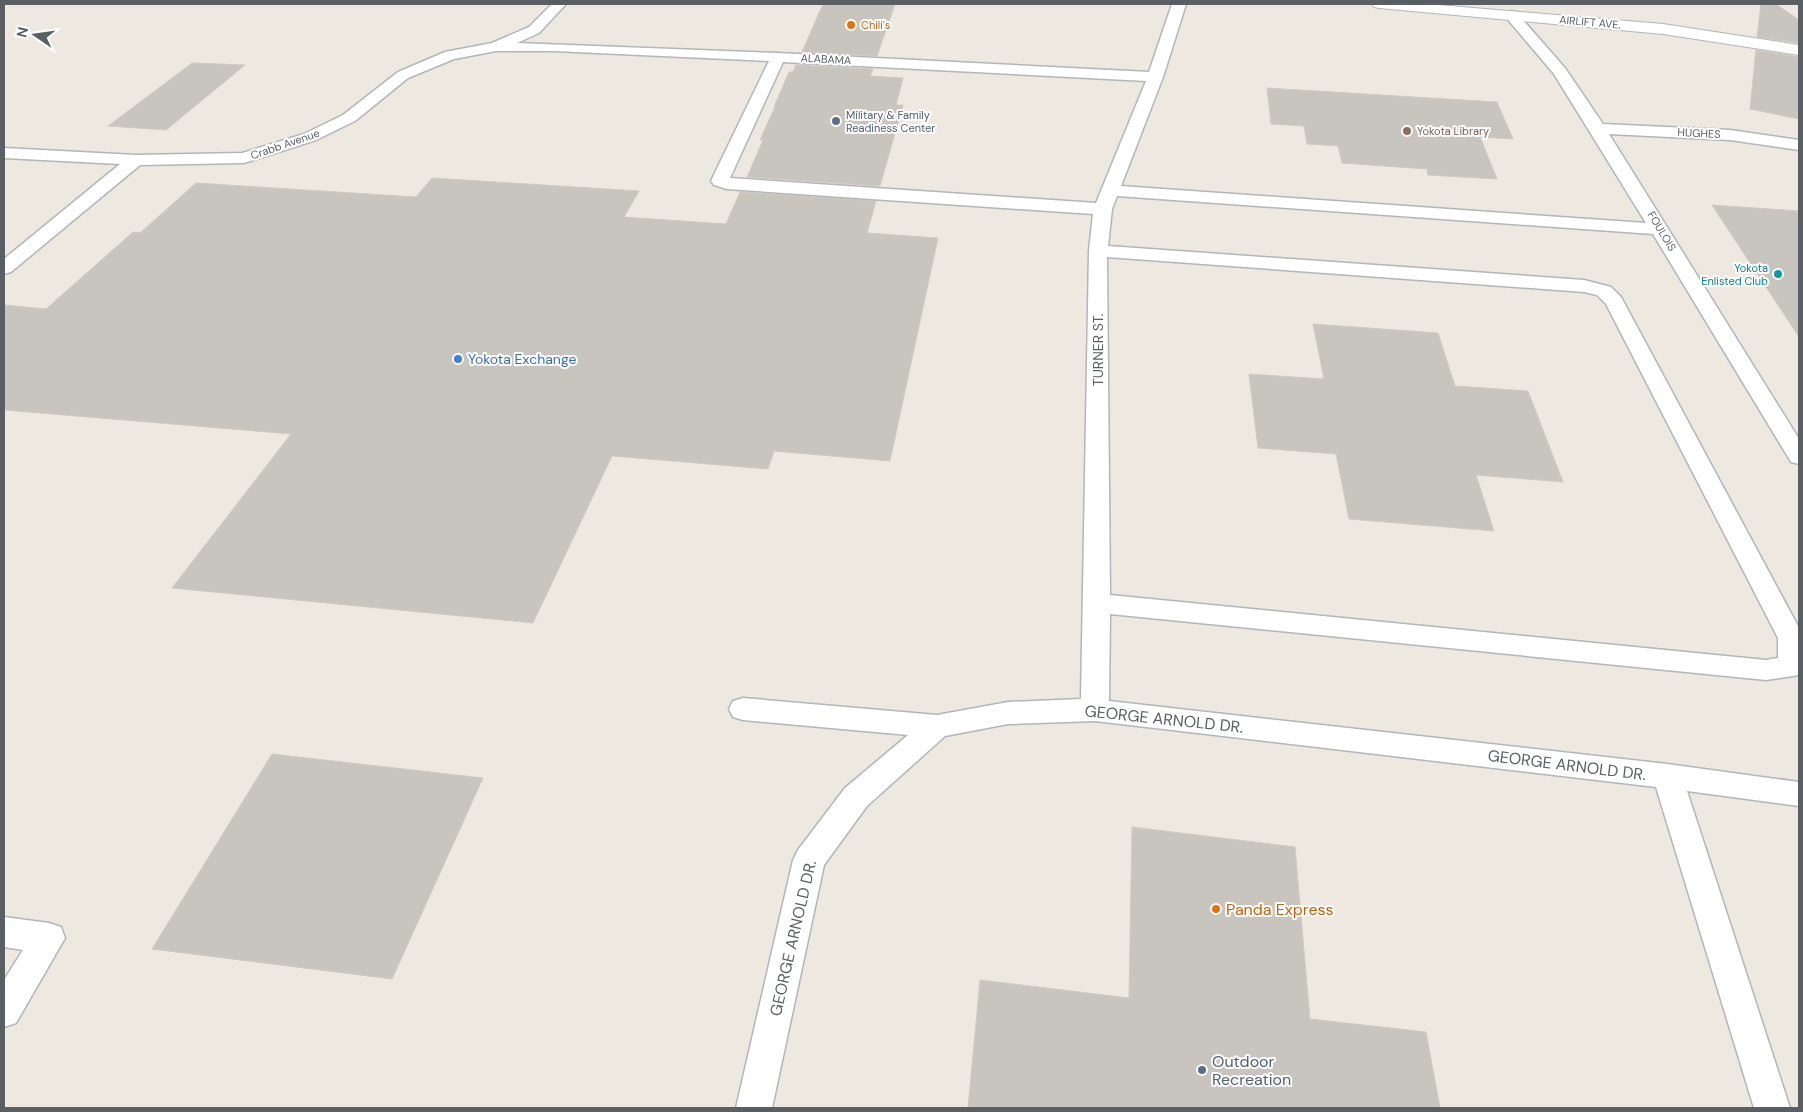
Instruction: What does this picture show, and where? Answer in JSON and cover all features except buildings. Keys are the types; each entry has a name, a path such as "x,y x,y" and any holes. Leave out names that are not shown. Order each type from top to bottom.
{"street":[{"name":"AIRLIFT AVE.","path":"1380,4 1663,29 1799,50"}],"lane":[{"name":"Crabb Avenue","path":"4,153 136,160 244,158 310,137 349,118 403,75 450,56 496,47 534,30 559,4"},
{"name":"TURNER ST.","path":"1095,710 1098,251 1106,200 1156,77 1179,4"},
{"name":"FOULOIS","path":"1512,15 1560,71 1796,445"},
{"name":"ALABAMA","path":"496,47 554,47 778,57 1156,77"},
{"path":"778,57 720,181 732,185 1106,200 1660,229"},
{"name":"HUGHES","path":"1598,129 1730,135 1799,145"},
{"path":"4,268 136,160"},
{"path":"1097,603 1766,670 1792,667 1791,638 1614,301 1604,291 1584,286 1098,251"},
{"path":"743,709 937,726"},
{"name":"GEORGE ARNOLD DR.","path":"754,1108 809,860 856,797 937,726 1008,713 1095,710 1667,776 1799,794"},
{"path":"1667,776 1772,1108"},
{"path":"4,932 49,938 4,1011"}],"place":[{"name":"Chili's","path":"851,25"},
{"name":"Military & Family Readiness Center","path":"836,121"},
{"name":"Yokota Library","path":"1407,131"},
{"name":"Yokota Enlisted Club","path":"1778,274"},
{"name":"Yokota Exchange","path":"458,359"},
{"name":"Panda Express","path":"1216,909"},
{"name":"Outdoor Recreation","path":"1202,1070"}]}
